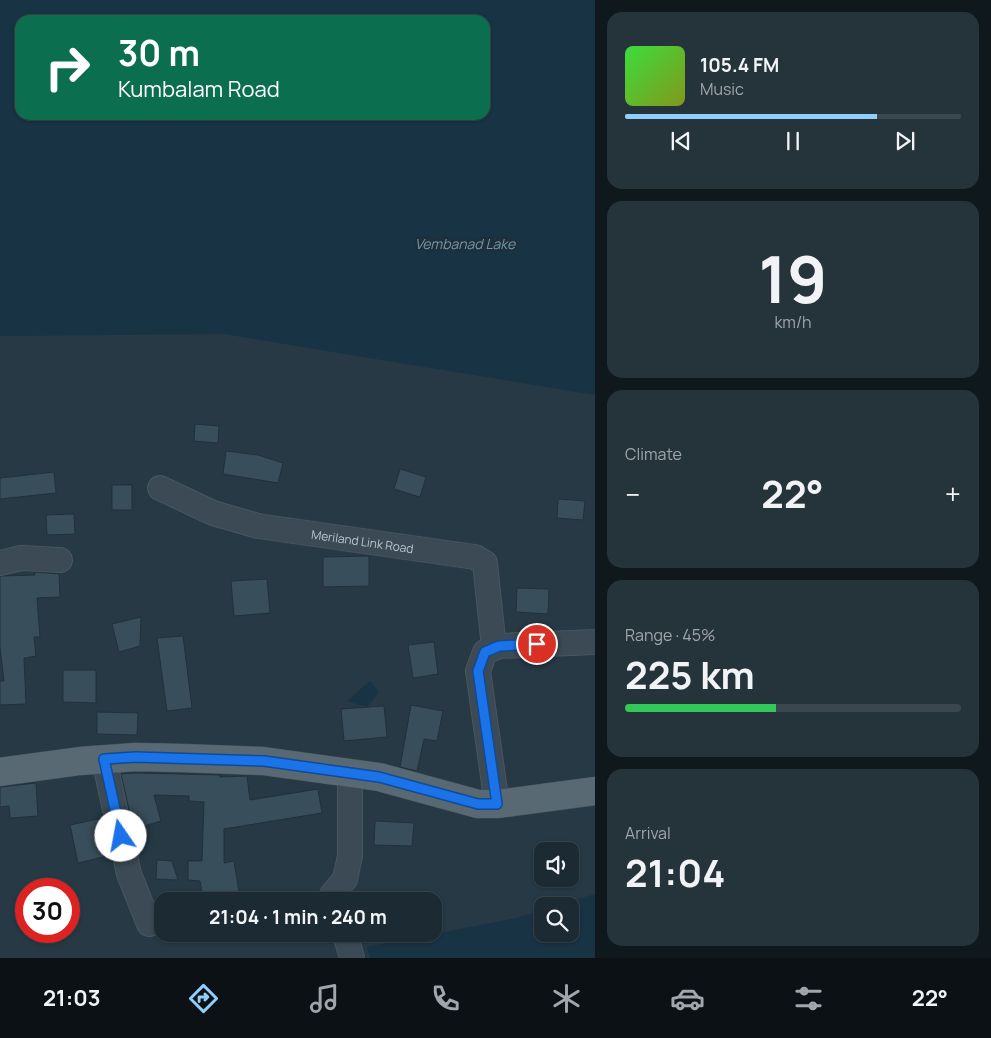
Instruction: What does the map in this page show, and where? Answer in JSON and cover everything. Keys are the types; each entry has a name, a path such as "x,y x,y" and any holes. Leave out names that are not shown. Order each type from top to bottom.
{"main road":[{"path":"0,772 104,759 136,757 264,761 379,777 478,804 497,804 595,791"}],"street":[{"name":"Meriland Link Road","path":"160,488 213,513 258,526 475,557 485,563 494,648"},
{"path":"0,562 21,558 60,560"},
{"path":"497,804 478,671 485,652 499,646 595,642"},
{"path":"104,759 129,874 149,924 154,922"},
{"path":"334,892 345,879 350,856 350,774"},
{"path":"347,942 352,958"}],"water":[{"name":"Vembanad Lake","path":"0,0 595,0 595,395 224,334 0,336"},
{"path":"370,681 379,692 367,707 347,701"},
{"path":"595,894 595,958 370,958 367,947 393,942 442,942 442,932 516,918 534,912 534,942 579,942 579,899"}],"building":[{"path":"195,424 219,426 218,443 194,441"},
{"path":"226,451 258,455 283,463 278,483 223,474"},
{"path":"400,469 426,477 420,497 394,489"},
{"path":"54,472 56,493 0,499 0,478"},
{"path":"112,485 132,485 132,510 112,510"},
{"path":"558,499 585,501 583,520 557,518"},
{"path":"74,514 75,534 47,535 46,515"},
{"path":"369,556 369,586 323,587 323,557"},
{"path":"35,572 59,574 60,597 37,598 40,637 34,637 36,656 24,658 26,704 0,705 0,681 4,681 0,647 0,576 35,575"},
{"path":"267,579 270,613 234,616 231,581"},
{"path":"517,588 549,589 548,614 516,612"},
{"path":"141,617 140,646 119,652 112,624"},
{"path":"183,636 192,708 167,711 157,638"},
{"path":"434,642 438,674 413,678 408,645"},
{"path":"63,670 96,670 96,703 63,702"},
{"path":"411,705 443,711 437,741 424,739 417,771 400,767"},
{"path":"384,706 387,737 344,741 341,709"},
{"path":"97,712 138,713 137,735 97,734"},
{"path":"121,774 247,776 250,800 318,789 322,813 224,829 224,863 234,861 239,892 202,892 200,881 188,880 188,861 202,861 204,802 189,801 189,796 154,795 161,821 144,826 148,843 137,845"},
{"path":"36,783 38,816 10,818 9,806 0,807 0,787"},
{"path":"103,818 111,855 78,863 70,825"},
{"path":"375,821 414,823 412,846 374,845"},
{"path":"157,860 172,861 178,880 156,879"}],"route":[{"path":"121,836 104,759 136,757 264,761 379,777 478,804 497,804 478,671 485,652 499,646 537,644"}]}
